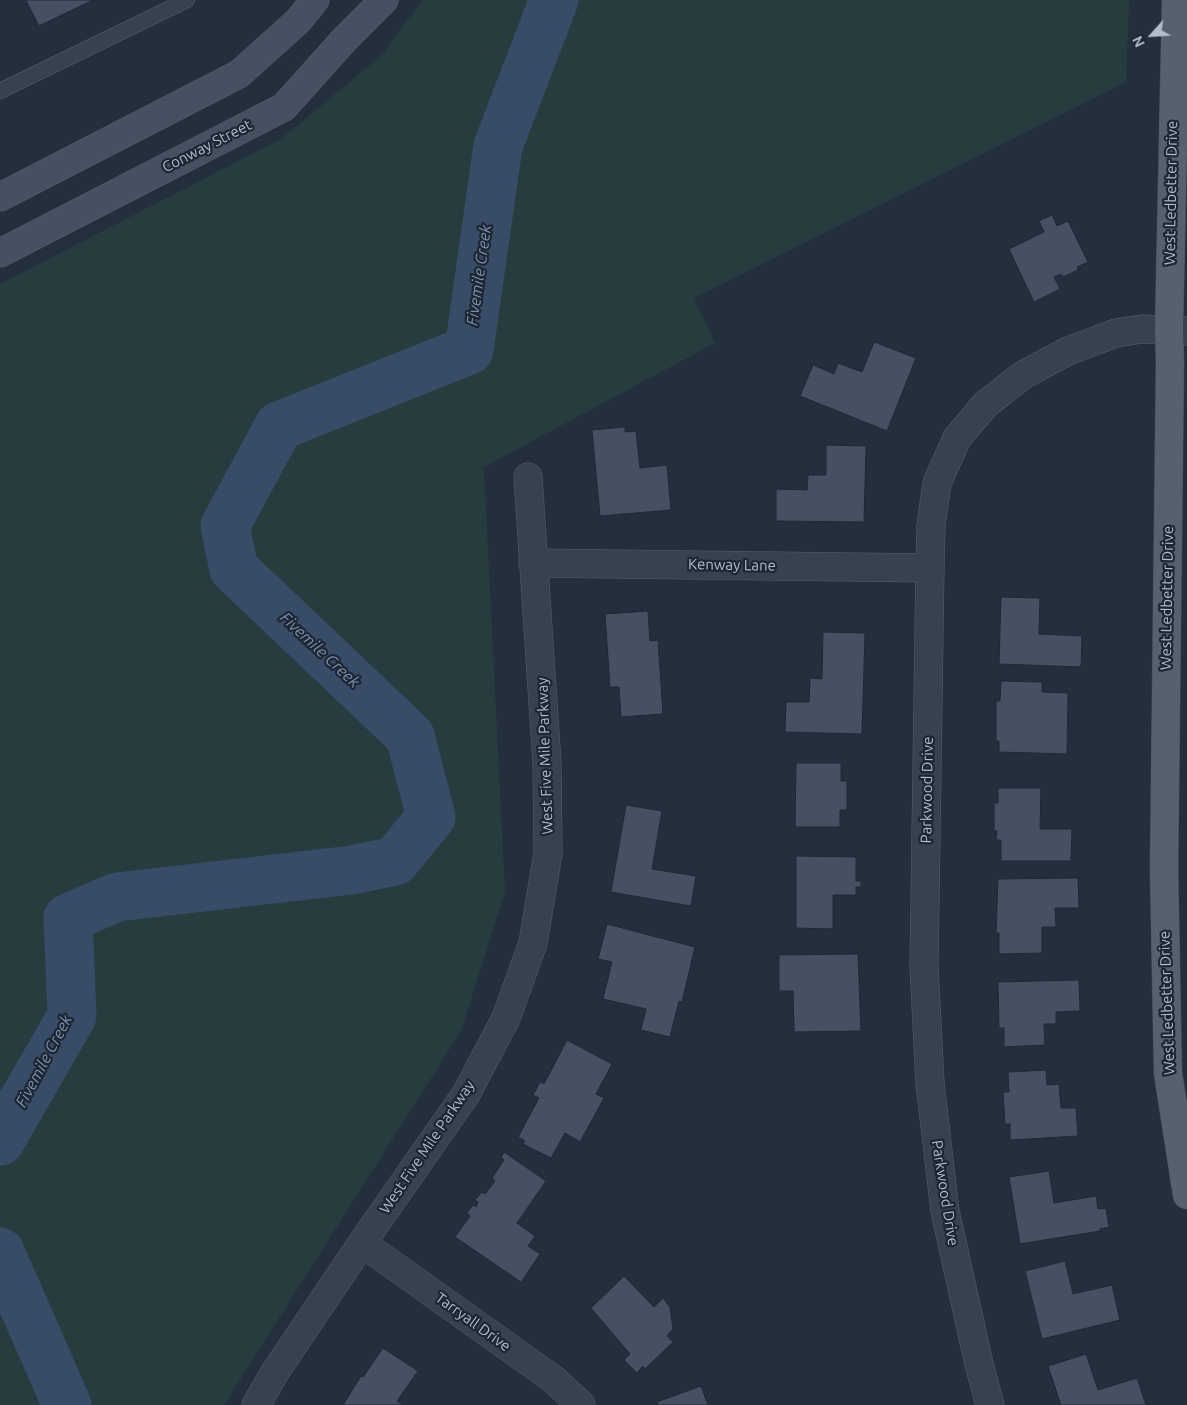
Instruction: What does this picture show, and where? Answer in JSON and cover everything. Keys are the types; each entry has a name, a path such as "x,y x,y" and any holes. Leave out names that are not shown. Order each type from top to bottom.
{"main road":[{"name":"West Ledbetter Drive","path":"1176,0 1178,331 1170,361 1164,880 1168,1073 1187,1195"}],"street":[{"path":"0,197 239,74 298,21 315,0"},
{"name":"Conway Street","path":"0,253 284,107 344,40 384,0"},
{"name":"Parkwood Drive","path":"990,1405 945,1211 930,1083 924,966 931,525 937,483 957,438 985,406 1023,375 1068,351 1116,333 1142,329 1178,331"},
{"name":"West Five Mile Parkway","path":"256,1405 275,1372 362,1243 466,1094 506,1018 533,943 548,853 547,763 528,477"},
{"name":"Kenway Lane","path":"533,563 930,568"},
{"name":"Tarryall Drive","path":"362,1243 553,1379 581,1405"}],"lane":[{"path":"0,91 187,0"}],"green space":[{"path":"422,0 1129,0 1126,82 694,298 715,343 484,467 505,892 461,1031 224,1405 0,1405 0,284 281,139 383,54"}],"building":[{"path":"26,0 93,0 39,26"},
{"path":"1052,215 1057,226 1068,221 1088,262 1077,267 1078,270 1063,277 1061,274 1054,277 1060,289 1034,302 1009,249 1044,232 1039,221"},
{"path":"874,342 916,358 887,431 800,396 813,365 834,374 838,363 862,372"},
{"path":"625,427 625,432 636,431 640,468 667,465 671,510 600,516 592,430"},
{"path":"826,445 866,446 864,522 776,521 776,489 807,490 808,475 826,475"},
{"path":"1001,597 1040,598 1039,634 1082,636 1081,667 999,664"},
{"path":"648,611 650,641 658,640 663,714 621,717 619,687 610,687 605,614"},
{"path":"823,632 865,633 862,734 785,732 786,702 809,702 810,678 822,679"},
{"path":"1001,681 1042,682 1042,692 1068,693 1067,754 999,752 999,741 996,741 996,701 1000,701"},
{"path":"796,763 841,763 841,781 847,781 847,810 840,810 840,827 795,827"},
{"path":"998,788 1041,788 1040,829 1072,829 1071,861 1001,861 1001,840 996,840 997,831 994,831 994,803 998,803"},
{"path":"626,805 662,811 652,869 696,876 691,906 611,892"},
{"path":"796,856 856,857 856,881 861,881 861,887 856,887 856,895 833,895 833,929 796,928"},
{"path":"1078,878 1079,908 1055,908 1056,927 1042,927 1042,953 999,954 999,933 996,933 998,879"},
{"path":"607,924 695,947 682,1002 679,1001 670,1037 641,1030 646,1009 603,999 612,962 598,959"},
{"path":"858,954 861,1031 794,1032 793,991 779,991 779,955"},
{"path":"1079,980 1080,1011 1056,1012 1056,1024 1044,1024 1045,1045 1004,1047 1004,1028 999,1028 998,982"},
{"path":"567,1040 612,1064 596,1094 604,1098 580,1142 565,1133 551,1158 523,1144 525,1141 518,1137 539,1098 533,1095 540,1082 544,1084"},
{"path":"1046,1070 1047,1085 1059,1084 1061,1108 1076,1108 1078,1136 1010,1140 1010,1124 1005,1124 1003,1092 1009,1092 1008,1072"},
{"path":"504,1152 546,1181 517,1223 535,1236 528,1246 540,1254 521,1282 455,1237 470,1216 467,1213 473,1205 476,1207 478,1202 475,1200 482,1192 485,1194 495,1181 492,1178 504,1160 501,1157"},
{"path":"1049,1171 1054,1203 1096,1196 1098,1209 1106,1208 1109,1227 1100,1229 1100,1231 1020,1244 1009,1177"},
{"path":"1065,1261 1073,1294 1112,1285 1120,1320 1042,1339 1025,1271"},
{"path":"624,1276 654,1307 663,1298 670,1307 673,1329 667,1336 673,1342 645,1369 643,1366 637,1373 624,1360 630,1354 591,1308"},
{"path":"383,1348 418,1371 397,1401 403,1405 343,1405 361,1376 363,1377"},
{"path":"1086,1354 1098,1390 1137,1378 1146,1405 1061,1405 1048,1366"},
{"path":"701,1386 708,1405 658,1405 657,1402"}],"waterway":[{"name":"Fivemile Creek","path":"0,1141 72,1016 68,918 117,897 352,870 395,861 431,817 410,736 234,569 225,526 279,426 469,350 498,146 554,0"},
{"name":"Fivemile Creek","path":"0,1252 67,1405"}]}
